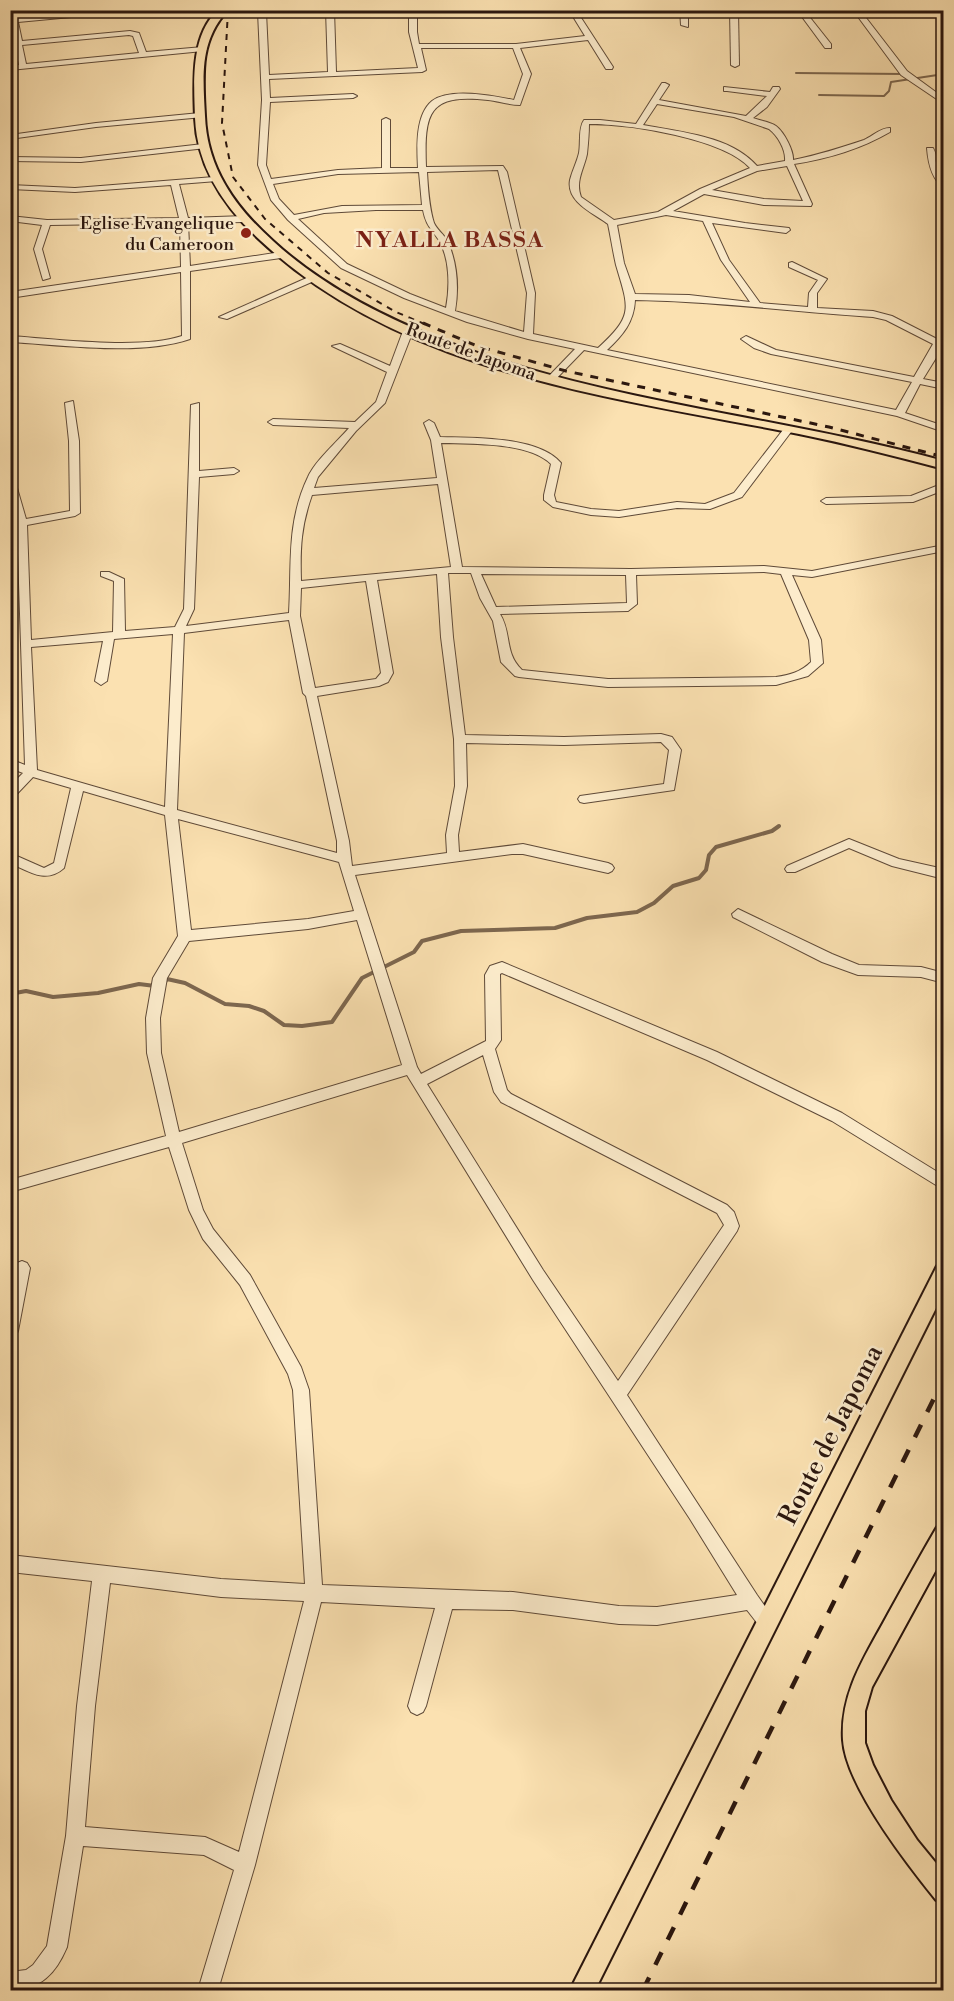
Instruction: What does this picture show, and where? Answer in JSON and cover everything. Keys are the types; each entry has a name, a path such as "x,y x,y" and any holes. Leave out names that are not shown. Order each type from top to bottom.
{"main road":[{"name":"Route de Japoma","path":"219,12 205,38 200,115 203,146 214,179 244,219 281,255 311,279 369,313 408,331 509,368 550,380 865,442 944,465"},
{"name":"Route de Japoma","path":"582,1990 944,1272"},
{"path":"944,1534 862,1683 854,1711 854,1743 863,1770 873,1789 909,1848 944,1892"}],"street":[{"path":"12,10 15,44 23,67"},
{"path":"12,21 94,12 142,10"},
{"path":"276,10 260,11 266,100 262,165 276,202 348,268 450,313 528,336 899,414 944,429"},
{"path":"330,10 332,75"},
{"path":"264,77 420,70 422,68 413,32 413,10"},
{"path":"572,10 609,67"},
{"path":"684,10 685,25"},
{"path":"734,10 735,65"},
{"path":"800,10 828,46"},
{"path":"856,10 904,73 944,102"},
{"path":"15,44 130,33 136,35 143,55"},
{"path":"416,46 516,46 589,38"},
{"path":"450,313 455,285 443,239 430,225 423,172 424,129 433,104 450,97 491,98 517,103 527,74 516,46"},
{"path":"10,68 203,49"},
{"path":"638,127 665,85"},
{"path":"727,89 774,91 749,118"},
{"path":"266,100 353,96"},
{"path":"654,102 749,118 777,131 790,154 789,162 807,201 806,205 764,202 703,191"},
{"path":"10,137 96,125 200,115"},
{"path":"386,120 386,172"},
{"path":"600,351 626,326 629,320 631,297 620,263 612,223 576,198 574,192 573,179 582,155 585,123 638,127 719,144 742,155 755,169"},
{"path":"612,223 666,212 703,191 755,169 817,158 870,140 887,130"},
{"path":"10,159 81,160 203,146"},
{"path":"930,150 933,155 933,169 944,186"},
{"path":"267,182 338,172 423,172 495,168 502,170 531,293 528,336"},
{"path":"10,187 75,190 214,179"},
{"path":"10,339 142,343 183,340 187,337 184,220 175,183"},
{"path":"291,218 320,211 378,207 428,208"},
{"path":"666,212 786,230"},
{"path":"10,218 47,223 244,219"},
{"path":"706,219 725,260 757,305"},
{"path":"46,278 38,249 47,223"},
{"path":"10,295 281,255"},
{"path":"792,265 823,279 813,293 812,310"},
{"path":"224,317 311,279"},
{"path":"631,297 689,298 859,313 889,318 942,340 915,381 899,414"},
{"path":"408,331 380,403 357,425 313,476 298,520 295,543 294,616 343,841 346,865 410,1068 538,1275 767,1622"},
{"path":"746,339 774,352 944,386"},
{"path":"337,346 393,371"},
{"path":"550,380 583,346"},
{"path":"22,523 75,513 74,441 70,403"},
{"path":"196,405 189,609 179,629 171,811 185,936 160,978 153,1018 154,1053 174,1140 200,1218 208,1234 245,1280 295,1372 301,1390 314,1593 245,1864 208,1990"},
{"path":"273,422 357,425"},
{"path":"429,423 435,440 458,570"},
{"path":"435,440 503,445 544,454 554,459 556,463 549,495 552,504 598,513 619,514 677,505 706,507 738,495 789,428"},
{"path":"194,474 234,471"},
{"path":"10,481 22,523 31,772 10,794"},
{"path":"308,492 441,481"},
{"path":"826,501 914,499 944,486"},
{"path":"296,585 458,570 631,572 764,569 812,574 944,548"},
{"path":"442,571 460,739 461,786 452,835 453,856"},
{"path":"475,571 484,598 500,626 507,662 519,673 608,683 776,681 790,679 808,672 817,663 815,639 785,572"},
{"path":"492,611 628,608 632,604 631,572"},
{"path":"101,681 114,636 120,579 105,574"},
{"path":"309,693 378,682 384,679 387,673 371,579"},
{"path":"10,595 23,593"},
{"path":"25,644 294,616"},
{"path":"460,739 564,741 661,738 673,745 675,750 670,787 584,800"},
{"path":"10,763 31,772 171,811 346,865 523,849 608,868"},
{"path":"10,857 43,873 53,871 60,865 78,785"},
{"path":"791,869 849,843 896,862 944,873"},
{"path":"738,914 827,958 858,970 921,972 944,978"},
{"path":"185,936 308,924 360,915"},
{"path":"419,1082 488,1049 494,1040 492,975 495,970 502,967 712,1056 816,1107 864,1133 944,1184"},
{"path":"488,1049 501,1092 506,1098 722,1209 729,1217 732,1226 618,1394"},
{"path":"10,1186 174,1140 410,1068"},
{"path":"10,1331 22,1268"},
{"path":"10,1563 221,1588 446,1600 513,1601 619,1615 657,1616 751,1601"},
{"path":"10,1982 38,1974 51,1964 57,1947 75,1836 86,1706 102,1574"},
{"path":"417,1706 446,1600"},
{"path":"75,1836 205,1846 245,1864"}],"waterway":[{"path":"796,73 904,74"},
{"path":"819,95 884,96 889,91 891,82 944,74"},
{"path":"165,982 167,979 185,983 225,1004 249,1006 264,1011 284,1025 302,1026 332,1022 362,978 414,952 422,941 461,931 555,928 587,918 637,912 654,903 673,886 699,878 706,870 709,855 716,847 772,831 779,826"},
{"path":"10,994 26,991 53,997 98,993 139,984 155,986"}],"railway":[{"path":"228,10 222,123 233,177 265,219 328,273 396,312 427,325"},
{"path":"423,323 477,346 566,371 829,427 944,457"},
{"path":"643,1990 944,1378"}],"place":[{"name":"Eglise Evangelique du Cameroon","path":"246,233"}],"district":[{"name":"NYALLA BASSA","path":"450,240"}]}
